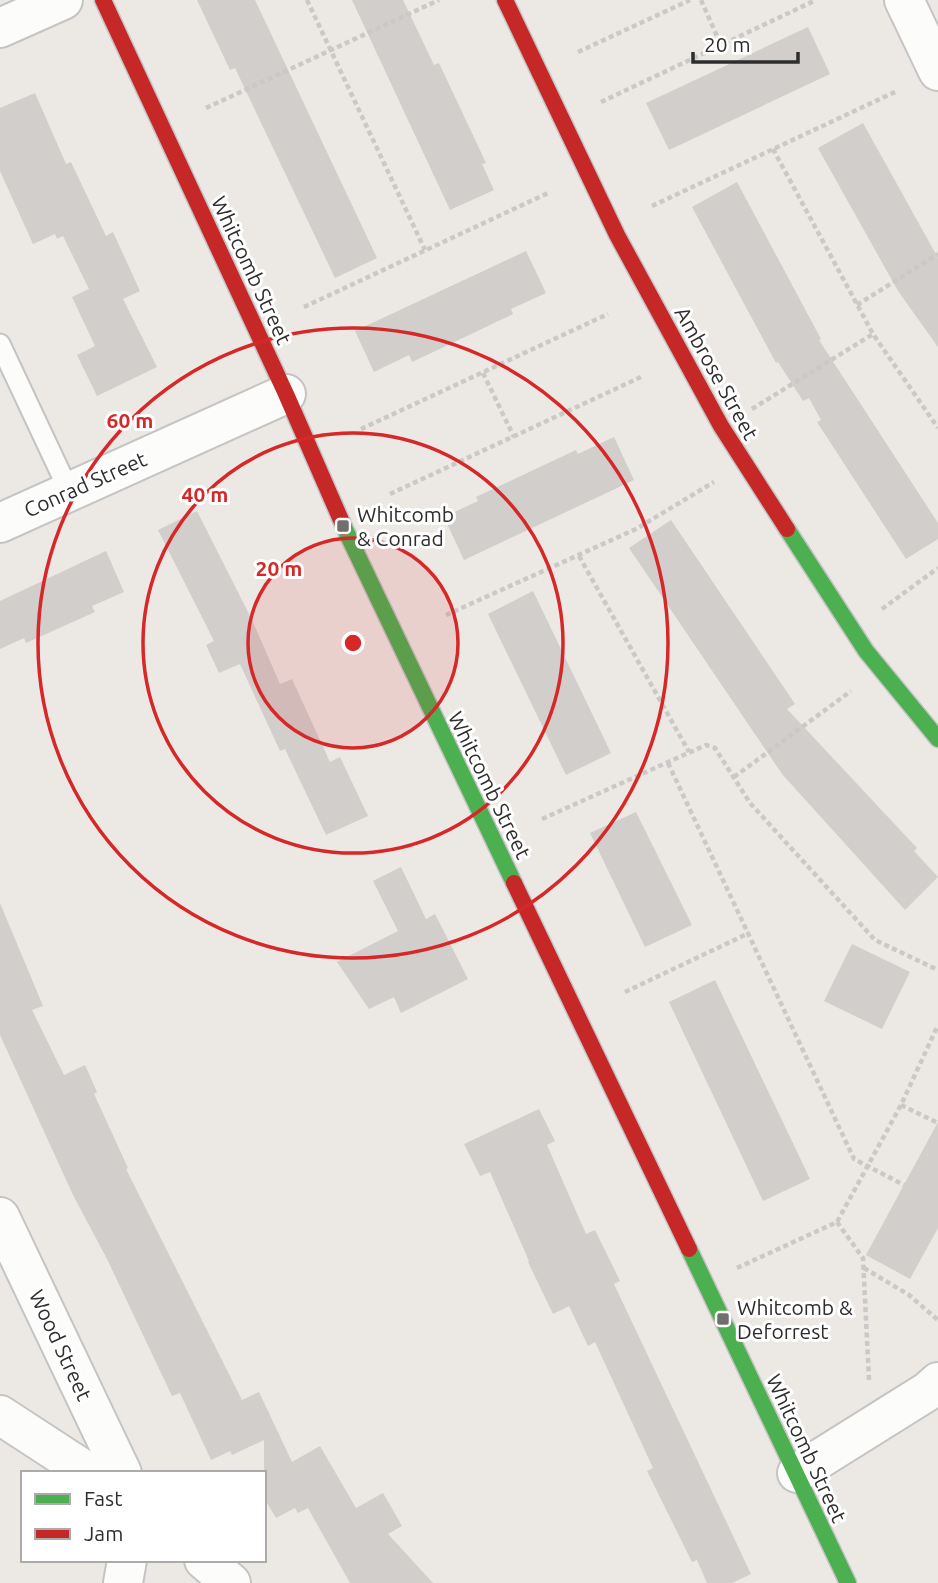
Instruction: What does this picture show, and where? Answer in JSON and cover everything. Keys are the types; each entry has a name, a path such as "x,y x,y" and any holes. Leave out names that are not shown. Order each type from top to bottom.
{"street":[{"path":"0,28 63,0"},
{"name":"Whitcomb Street","path":"103,0 286,394 342,526 848,1583"},
{"name":"Ambrose Street","path":"505,0 617,235 721,426 866,651 938,739"},
{"path":"904,0 938,71"},
{"name":"Conrad Street","path":"0,523 286,394"},
{"name":"Wood Street","path":"0,1217 121,1471"},
{"path":"797,1473 928,1391 938,1382"},
{"path":"0,1415 86,1471"},
{"path":"123,1583 127,1562"},
{"path":"206,1562 231,1583"}],"lane":[{"path":"0,344 69,491"}],"path":[{"path":"307,0 425,250"},
{"path":"206,108 439,0"},
{"path":"578,52 690,0"},
{"path":"701,0 721,46"},
{"path":"601,102 816,0"},
{"path":"652,206 897,92"},
{"path":"773,149 873,334 938,428"},
{"path":"304,307 548,193"},
{"path":"857,305 938,254"},
{"path":"361,429 608,314"},
{"path":"748,410 873,334"},
{"path":"483,373 514,437"},
{"path":"390,494 641,377"},
{"path":"446,615 636,529 714,481"},
{"path":"579,556 689,752"},
{"path":"878,612 938,568"},
{"path":"734,777 854,689"},
{"path":"542,819 706,745 715,748 750,803 875,940 938,970"},
{"path":"668,763 855,1159 904,1185"},
{"path":"625,992 749,933"},
{"path":"742,1265 837,1222 901,1105 938,1025"},
{"path":"901,1105 938,1123"},
{"path":"837,1222 863,1258 869,1380"},
{"path":"863,1267 909,1295 938,1320"}],"building":[{"path":"197,0 255,0 377,258 335,278 235,68 230,70"},
{"path":"352,0 403,0 434,65 439,63 486,163 482,164 494,190 450,210"},
{"path":"808,27 830,74 669,150 646,103"},
{"path":"35,93 66,164 71,162 106,236 113,232 140,291 123,299 157,367 97,396 77,355 95,346 72,297 89,289 63,236 57,239 55,234 33,244 0,171 0,108"},
{"path":"863,123 938,258 938,347 898,291 818,148"},
{"path":"737,182 821,339 819,340 938,523 938,539 906,559 817,422 821,420 809,398 803,401 778,362 776,363 692,207"},
{"path":"526,251 546,293 511,309 513,314 412,362 409,355 374,372 355,331"},
{"path":"614,437 634,480 464,560 444,517 478,501 476,497 576,450 578,454"},
{"path":"197,511 252,620 280,684 292,679 330,762 340,757 368,816 326,835 285,749 280,751 240,664 219,673 206,645 214,641 158,530"},
{"path":"671,520 795,704 787,709 917,848 914,851 938,877 905,910 782,774 629,548"},
{"path":"106,551 124,592 92,606 95,612 26,643 24,638 0,649 0,601"},
{"path":"533,591 611,753 566,775 488,614"},
{"path":"636,812 692,925 645,947 590,833"},
{"path":"401,867 426,919 435,914 468,979 401,1013 394,997 369,1009 337,962 398,931 373,881"},
{"path":"0,903 43,1006 32,1010 64,1075 85,1065 97,1092 94,1094 128,1168 126,1169 242,1400 259,1392 292,1462 320,1446 356,1508 383,1493 402,1526 388,1534 433,1583 350,1583 308,1508 298,1513 295,1508 276,1518 266,1501 264,1440 232,1455 230,1451 211,1460 180,1393 172,1396 107,1259 73,1195 0,1035"},
{"path":"852,944 910,972 882,1029 824,1001"},
{"path":"715,980 810,1179 763,1201 669,1002"},
{"path":"539,1109 555,1141 547,1145 586,1234 595,1230 620,1281 614,1284 751,1574 732,1583 707,1583 697,1560 692,1562 647,1471 653,1468 595,1342 588,1346 569,1306 553,1314 490,1172 480,1176 464,1144"},
{"path":"938,1122 938,1228 910,1279 866,1255"}],"traffic: fast":[{"path":"344,527 514,883"},
{"path":"787,529 866,651 938,739"},
{"path":"689,1249 848,1583"}],"traffic: jam":[{"path":"103,0 286,394 344,527"},
{"path":"505,0 617,235 721,426 787,529"},
{"path":"514,883 689,1249"}],"place":[{"name":"Whitcomb & Conrad","path":"343,526"},
{"name":"Whitcomb & Deforrest","path":"723,1319"}]}
